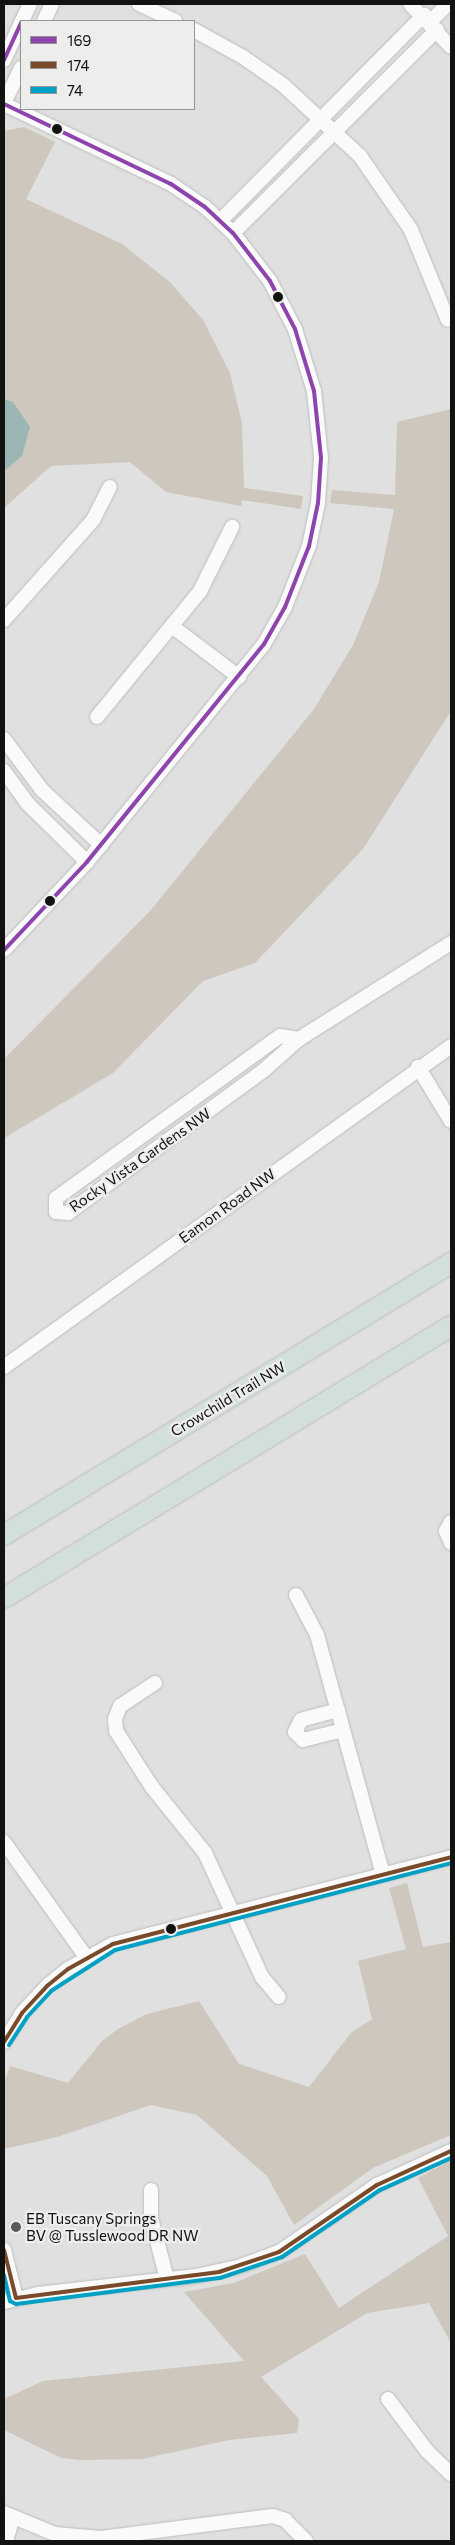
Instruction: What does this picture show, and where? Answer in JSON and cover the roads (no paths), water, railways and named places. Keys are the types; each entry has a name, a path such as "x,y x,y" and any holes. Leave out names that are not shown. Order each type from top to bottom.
{"highway":[{"name":"Crowchild Trail NW","path":"4,1535 451,1263"},
{"path":"4,1598 451,1326"}],"street":[{"path":"23,20 30,4"},
{"path":"44,20 52,4"},
{"path":"139,4 174,20"},
{"path":"410,4 430,22 451,47"},
{"path":"221,220 373,69 430,22 448,4"},
{"path":"233,233 384,79 430,22"},
{"path":"4,60 20,26"},
{"path":"195,31 264,70 323,118 360,156 400,210 429,266 448,320"},
{"path":"373,69 384,79"},
{"path":"4,950 88,862 239,677 275,627 302,567 318,503 321,458 314,391 295,329 270,282 233,233 221,220 153,174 4,104 20,70"},
{"path":"270,172 281,183"},
{"path":"4,620 93,520 110,487"},
{"path":"97,718 173,627 200,591 232,527"},
{"path":"173,627 239,677"},
{"path":"5,743 42,790 101,845"},
{"path":"4,771 28,804 88,862"},
{"path":"28,804 42,790"},
{"name":"Rocky Vista Gardens NW","path":"299,1039 280,1036 56,1198 56,1212 68,1213 264,1070 299,1039 451,943"},
{"name":"Eamon Road NW","path":"4,1367 418,1067 451,1046"},
{"path":"418,1067 451,1121"},
{"path":"451,1522 446,1531 451,1543"},
{"path":"296,1595 312,1622 383,1874"},
{"path":"155,1683 120,1706 114,1719 116,1731 152,1787 205,1853 262,1977 280,1997"},
{"path":"338,1710 301,1720 295,1732 303,1740 343,1730"},
{"path":"4,1842 86,1957"},
{"path":"4,2042 40,1992 86,1957 135,1937 451,1857"},
{"path":"4,2250 10,2300 235,2268 279,2252 377,2186 451,2151"},
{"path":"151,2190 151,2218 167,2279"},
{"path":"388,2399 427,2451 451,2474"},
{"path":"6,2541 8,2515 70,2536 148,2538 273,2516 285,2520 306,2541"}],"water":[{"path":"4,399 13,402 30,427 22,456 4,471"}],"place":[{"name":"EB Tuscany Springs BV @ Tusslewood DR NW","path":"16,2227"}]}
